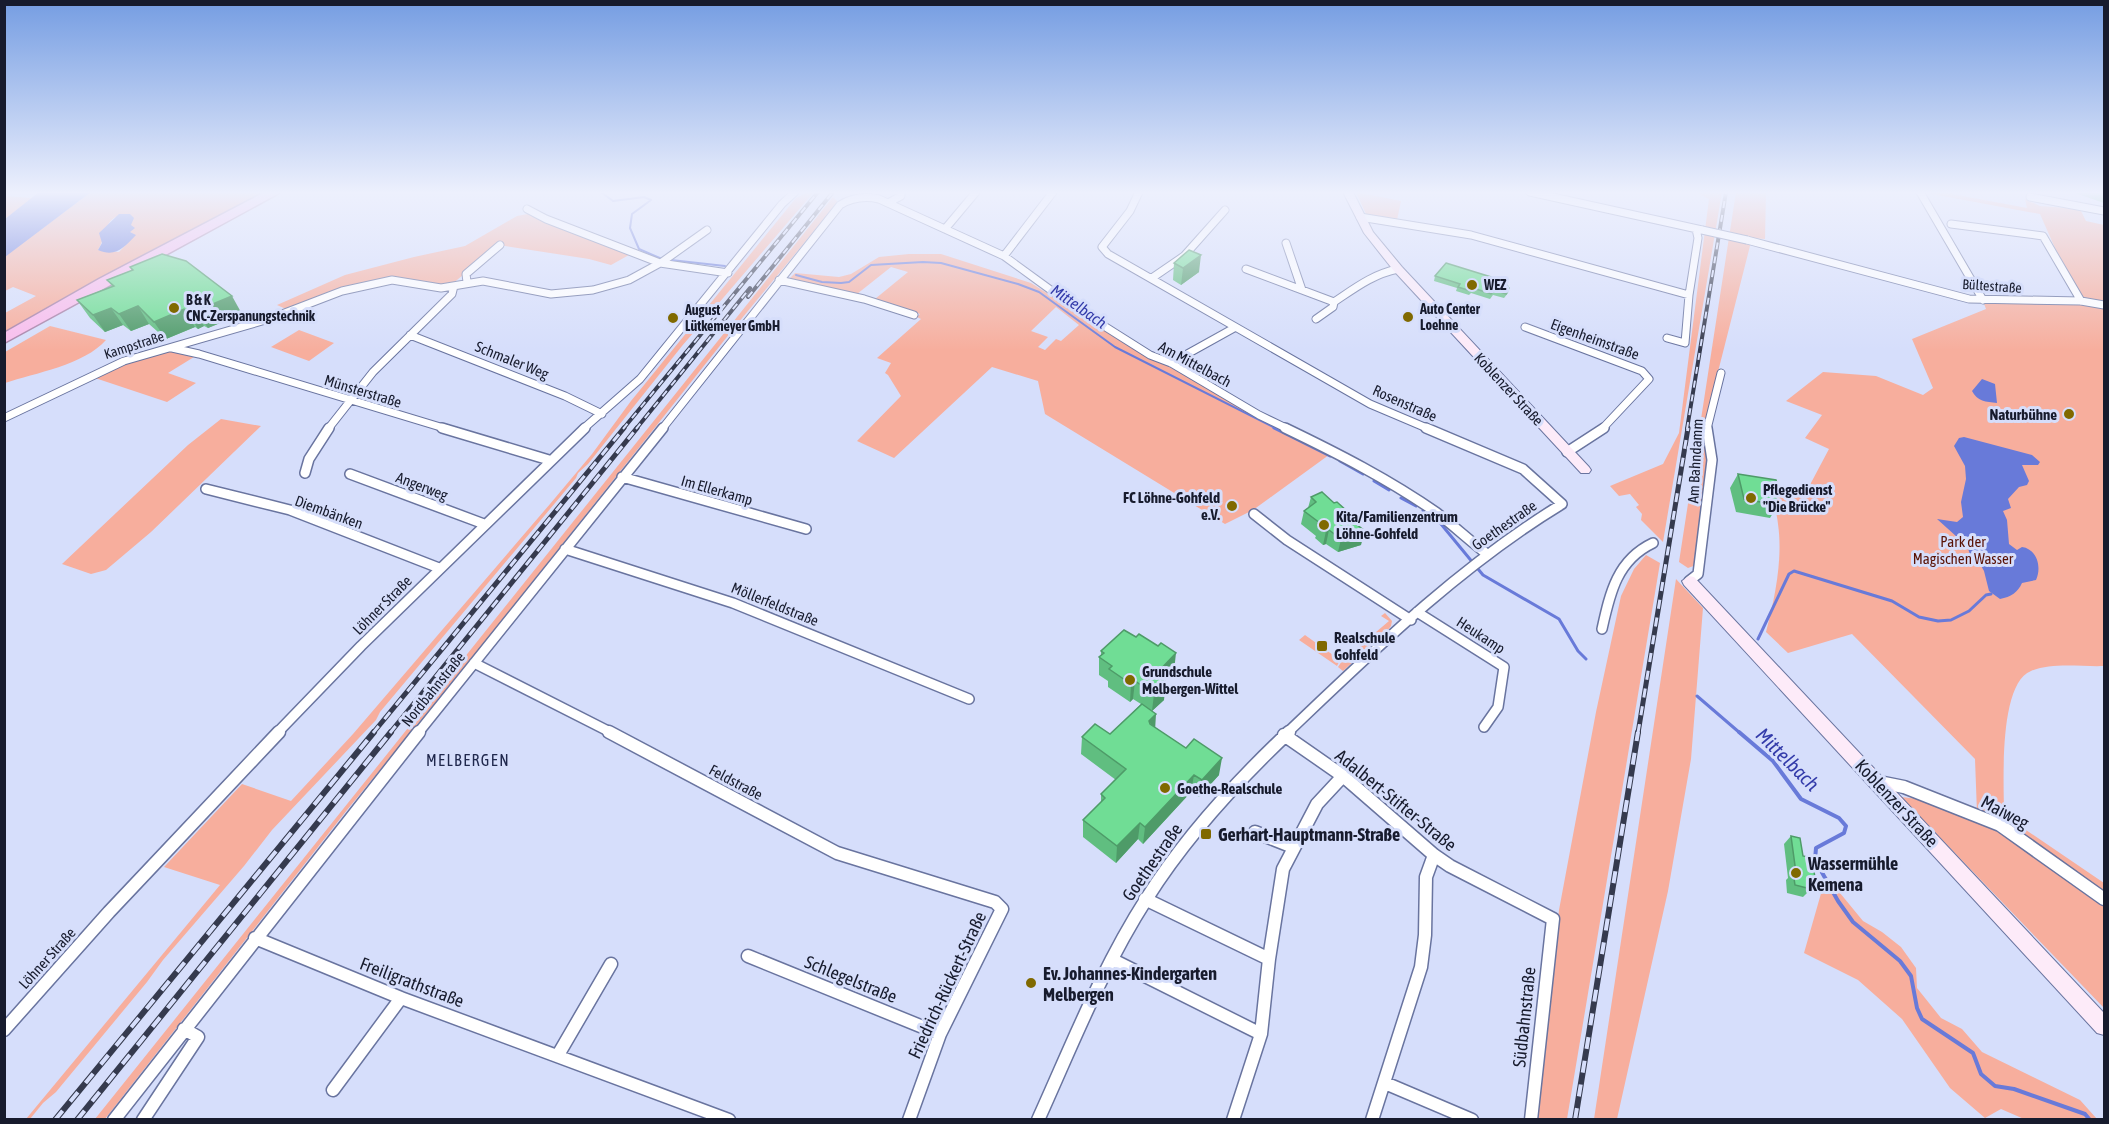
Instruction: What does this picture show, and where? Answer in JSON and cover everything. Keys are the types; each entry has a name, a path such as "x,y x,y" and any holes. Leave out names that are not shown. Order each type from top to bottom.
{"highway":[{"path":"4,339 175,244"}],"street":[{"path":"617,244 663,261 728,273"},
{"name":"Kampstraße","path":"4,418 108,367 269,319 342,291 384,281 401,280 441,288 467,282 493,282 551,294 573,293 607,288 629,280 686,244"},
{"name":"Löhner Straße","path":"4,1030 201,812 439,568 549,460 640,379 750,244"},
{"name":"Nordbahnstraße","path":"114,1119 353,812 808,244"},
{"name":"Am Mittelbach","path":"979,244 1004,256 1074,306 1150,355 1171,363 1259,415 1327,448 1398,488 1438,514 1487,554"},
{"path":"1004,256 1013,244"},
{"name":"Rosenstraße","path":"1105,244 1102,248 1108,254 1233,328 1371,404 1523,469 1562,504"},
{"path":"1152,278 1184,256 1194,244"},
{"path":"1286,244 1302,290"},
{"name":"Koblenzer Straße","path":"1378,244 1585,470"},
{"path":"1506,244 1689,296"},
{"path":"1667,338 1685,343 1697,244"},
{"name":"Bültestraße","path":"1764,244 1954,295 1983,300 2081,301 2104,305"},
{"path":"1951,244 1983,300"},
{"path":"2048,244 2081,301"},
{"path":"467,282 466,274 500,245"},
{"path":"1246,269 1334,302"},
{"path":"1316,319 1333,307 1334,302 1384,271 1398,269"},
{"path":"779,280 855,297 914,315"},
{"path":"305,473 309,459 323,435 373,372 452,294 454,286"},
{"name":"Eigenheimstraße","path":"1525,327 1642,370 1649,379 1605,428 1585,444 1567,452"},
{"path":"1171,363 1233,328"},
{"name":"Schmaler Weg","path":"410,335 565,396 602,414"},
{"name":"Münsterstraße","path":"170,347 549,460"},
{"name":"Am Bahndamm","path":"1689,581 1698,574 1712,460 1707,426 1721,373"},
{"name":"Angerweg","path":"350,474 484,524"},
{"name":"Im Ellerkamp","path":"622,477 806,529"},
{"name":"Diembänken","path":"206,489 290,510 439,568"},
{"name":"Goethestraße","path":"1038,1119 1113,960 1145,899 1182,847 1221,800 1284,735 1414,616 1487,554 1531,522 1562,504"},
{"path":"1254,514 1287,540 1414,616"},
{"path":"1602,629 1610,595 1618,574 1630,555 1653,543"},
{"name":"Möllerfeldstraße","path":"565,549 733,603 969,699"},
{"name":"Koblenzer Straße","path":"1689,581 2104,1026"},
{"name":"Heukamp","path":"1414,616 1504,668 1498,707 1484,727"},
{"name":"Feldstraße","path":"474,663 565,708 837,853 995,902"},
{"name":"Adalbert-Stifter-Straße","path":"1284,735 1343,776 1434,855 1450,866 1553,919"},
{"path":"1233,1119 1246,1086 1261,1034 1269,959 1283,869 1317,804 1343,776"},
{"name":"Maiweg","path":"1877,781 1904,787 2000,825 2104,899"},
{"path":"1255,832 1293,848"},
{"path":"1372,1119 1421,968 1425,935 1426,876 1434,855"},
{"path":"1145,899 1269,959"},
{"name":"Friedrich-Rückert-Straße","path":"909,1119 940,1034 1002,909 995,902"},
{"name":"Südbahnstraße","path":"1531,1119 1553,919"},
{"name":"Freiligrathstraße","path":"255,938 401,998 729,1119"},
{"name":"Schlegelstraße","path":"748,956 940,1034"},
{"path":"1113,960 1261,1034"},
{"path":"558,1055 611,964"},
{"path":"333,1090 401,998"},
{"path":"144,1119 198,1037 184,1029"},
{"path":"1385,1083 1472,1119"}],"green space":[{"path":"21,244 100,244 98,250 119,252 126,244 162,244 5,332 5,313 36,296 13,287 5,291 4,257"},
{"path":"468,244 622,244 638,250 611,265 589,259 499,245 451,285 438,286 410,279 383,280 288,310 277,305 345,275"},
{"path":"758,244 769,244 682,346 588,464 578,473 380,712 376,720 272,830 56,1092 30,1119 26,1119 220,885 164,867 242,784 291,801 353,734 550,504 592,454 631,401"},
{"path":"795,244 803,244 347,810 105,1119 95,1119"},
{"path":"1703,244 1713,244 1663,542 1641,520 1642,514 1636,507 1639,505 1630,494 1619,496 1610,486 1663,464 1679,433"},
{"path":"1728,244 1750,244 1706,419 1708,460 1696,565 1688,568 1679,562"},
{"name":"Park der Magischen Wasser","path":"2053,244 2104,244 2104,666 2039,668 2020,680 2008,714 2005,737 2004,815 2104,883 2104,1008 1901,797 1945,802 1977,813 1975,759 1852,634 1788,653 1766,632 1775,592 1780,551 1775,508 1770,492 1804,496 1829,449 1805,438 1822,415 1786,401 1823,372 1876,376 1923,395 1933,388 1912,339 1986,309 1983,301 2083,303"},
{"path":"941,254 1031,283 1147,357 1166,365 1257,416 1333,452 1253,510 1225,524 1045,414 1038,381 992,367 894,458 857,441 901,396 885,373 891,363 877,358 921,319 917,317 920,314 875,299 908,272 891,267 857,294 789,279 795,273 839,277 851,274 879,257","holes":["1056,307 1079,325 1061,341 1056,339 1045,350 1038,347 1048,337 1031,331"]},
{"path":"50,326 106,340 97,349 72,362 5,383 5,352"},
{"path":"299,330 334,343 309,361 271,347"},
{"path":"165,350 194,357 168,373 196,383 167,402 92,377 140,357"},
{"path":"221,419 261,426 151,532 106,570 91,574 62,564 188,445"},
{"path":"1646,555 1660,563 1567,1119 1536,1120 1559,910 1596,712 1621,596 1634,569"},
{"path":"1676,579 1703,608 1691,759 1668,891 1617,1119 1594,1119"},
{"path":"1385,613 1392,621 1391,626 1343,671 1338,667 1342,661 1389,621 1381,616"},
{"path":"1305,635 1340,660 1337,666 1299,640"},
{"path":"1826,876 1863,921 1901,947 1916,968 1917,988 1941,1018 1962,1029 1982,1052 2080,1100 2097,1119 2024,1119 2001,1109 1985,1118 1950,1088 1902,1019 1858,980 1804,953"}],"water":[{"path":"5,244 22,244 5,257"},
{"path":"101,244 126,244 110,253 98,250"},
{"path":"1982,379 1995,384 1997,403 1982,400 1972,391"},
{"path":"1964,437 2032,455 2040,462 2038,465 2022,465 2029,481 2027,485 2019,487 2008,499 2011,508 2003,511 2007,520 2009,544 2017,550 2022,547 2027,548 2035,555 2038,575 2036,580 2022,583 2011,595 2000,599 1989,591 1984,571 1979,562 1971,557 1967,546 1937,519 1957,522 1963,517 1961,502 1966,479 1965,466 1954,446 1959,438"}],"building":[{"path":"1189,250 1201,255 1183,268 1174,263"},
{"path":"162,254 186,261 232,296 196,311 184,309 154,322 138,306 119,314 111,308 93,315 77,300 114,286 107,280 133,270 130,267"},
{"name":"WEZ","path":"1446,263 1504,281 1509,288 1506,294 1495,290 1491,294 1473,288 1471,291 1458,287 1460,284 1435,276"},
{"path":"1738,474 1776,480 1779,490 1774,489 1778,505 1744,499"},
{"path":"1322,492 1334,503 1337,502 1359,522 1356,524 1365,531 1341,539 1318,524 1320,523 1304,511 1316,502 1311,497"},
{"path":"1124,630 1136,637 1139,634 1158,646 1161,643 1176,653 1155,675 1166,682 1154,694 1135,681 1131,684 1109,669 1112,666 1099,657 1104,653 1101,651"},
{"name":"Goethe-Realschule","path":"1142,704 1156,714 1149,721 1150,724 1186,748 1194,739 1222,758 1202,780 1194,775 1145,827 1140,823 1117,846 1083,820 1105,798 1101,794 1126,769 1082,737 1095,724 1110,734"},
{"path":"1791,836 1800,838 1803,856 1812,858 1815,878 1813,877 1811,889 1795,885 1793,872 1796,873"}],"waterway":[{"path":"637,244 639,249 662,259 725,266"},
{"name":"Mittelbach","path":"796,275 822,282 841,283 849,282 871,265 923,262 941,263 1018,284 1039,292 1115,347 1277,429"},
{"name":"Mittelbach","path":"1274,428 1330,456"},
{"name":"Mittelbach","path":"1340,461 1363,474"},
{"name":"Mittelbach","path":"1374,481 1389,490"},
{"name":"Mittelbach","path":"1401,498 1416,506"},
{"name":"Mittelbach","path":"1423,511 1441,524 1483,575 1559,619 1578,651 1586,659"},
{"path":"1758,639 1789,574 1794,571 1892,601 1919,617 1938,621 1951,620 1969,611 1986,595 1991,594"},
{"name":"Mittelbach","path":"1697,696 1740,733"},
{"name":"Mittelbach","path":"1739,732 1773,761 1801,799 1839,818 1846,826 1844,833 1816,848 1815,860 1838,901 1853,922 1900,961 1911,976 1917,1008 1922,1019 1973,1053 1981,1074 1995,1086 2014,1089 2085,1114 2090,1120"}],"railway":[{"path":"623,429 775,244"},
{"path":"748,297 791,244"},
{"path":"1687,429 1717,244"},
{"path":"636,429 750,288"},
{"path":"373,733 624,428"},
{"path":"390,733 637,428"},
{"path":"1638,733 1688,428"},
{"path":"55,1120 374,732"},
{"path":"77,1120 391,732"},
{"path":"1575,1120 1638,732"}],"place":[{"name":"WEZ","path":"1472,285"},
{"name":"B & K CNC-Zerspanungstechnik","path":"174,308"},
{"name":"Auto Center Loehne","path":"1408,317"},
{"name":"August Lütkemeyer GmbH","path":"673,318"},
{"name":"Naturbühne","path":"2069,414"},
{"name":"Pflegedienst \"Die Brücke\"","path":"1751,498"},
{"name":"FC Löhne-Gohfeld e.V.","path":"1232,506"},
{"name":"Kita/Familienzentrum Löhne-Gohfeld","path":"1324,525"},
{"name":"Realschule Gohfeld","path":"1322,646"},
{"name":"Grundschule Melbergen-Wittel","path":"1130,680"},
{"name":"Goethe-Realschule","path":"1165,788"},
{"name":"Gerhart-Hauptmann-Straße","path":"1206,834"},
{"name":"Wassermühle Kemena","path":"1796,873"},
{"name":"Ev. Johannes-Kindergarten Melbergen","path":"1031,983"}],"district":[{"name":"MELBERGEN","path":"468,760"}]}
